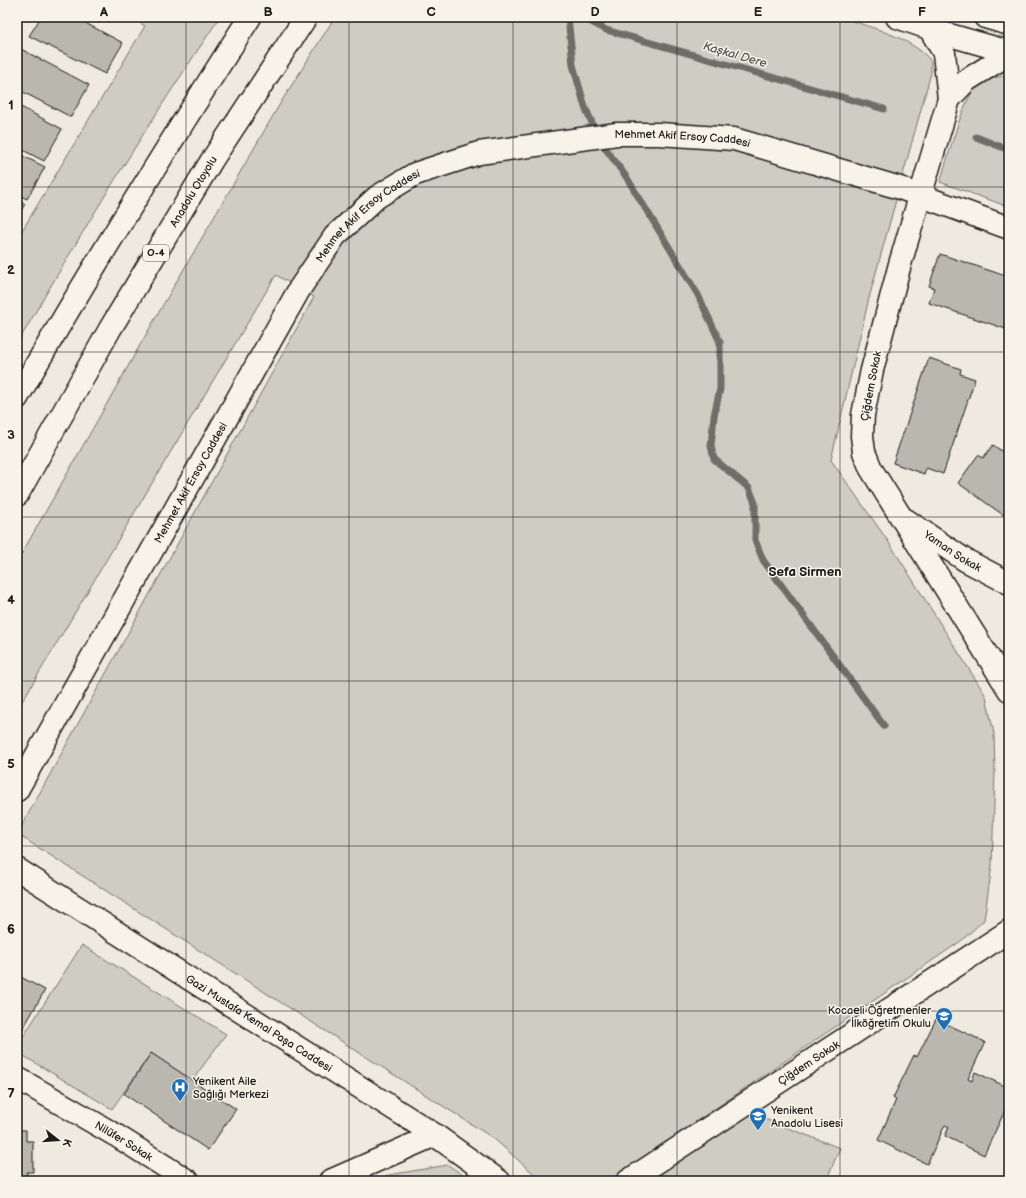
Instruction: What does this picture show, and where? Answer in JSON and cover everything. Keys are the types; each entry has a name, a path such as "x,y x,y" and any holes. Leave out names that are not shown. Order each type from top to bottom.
{"main road":[{"path":"17,398 67,312 174,136 250,17"},
{"name":"Anadolu Otoyolu","path":"17,495 114,323 212,160 306,17"},
{"path":"897,17 1009,53"},
{"path":"985,17 1009,24"},
{"path":"930,28 944,53 949,99"},
{"path":"949,99 967,80 1009,53"},
{"name":"Çiğdem Sokak","path":"949,99 920,195 878,347 863,415 862,436 864,452 871,469 1009,690"},
{"name":"Mehmet Akif Ersoy Caddesi","path":"17,790 300,288 336,236 377,197 415,174 479,153 617,134 659,134 734,139 920,195 1009,228"},
{"name":"Yaman Sokak","path":"899,515 965,560 1009,583"},
{"name":"Gazi Mustafa Kemal Paşa Caddesi","path":"17,869 435,1134 500,1181"},
{"name":"Çiğdem Sokak","path":"628,1181 1009,931"},
{"name":"Nilüfer Sokak","path":"17,1078 117,1136 188,1181"},
{"path":"330,1181 435,1134"}],"shaded area":[{"path":"130,17 220,17 167,97 116,179 17,344 17,239 145,26"},
{"path":"335,17 841,17 901,39 922,52 931,61 931,73 869,298 831,460 890,544 986,696 994,734 995,772 992,865 984,920 961,941 609,1181 542,1181 493,1138 17,834 314,297 276,275 17,710 17,562 156,317 281,102"},
{"path":"1009,75 1009,207 940,182 961,116 972,93 977,86 984,81"},
{"path":"82,945 226,1034 192,1081 151,1053 112,1109 17,1052 17,1046"},
{"name":"Yenikent Anadolu Lisesi","path":"749,1113 840,1148 826,1181 645,1181"},
{"path":"448,1165 472,1181 374,1181 389,1175"}],"building":[{"path":"41,17 74,17 123,43 105,74 29,36"},
{"path":"17,47 89,85 71,117 17,89"},
{"path":"17,105 62,129 44,161 17,147"},
{"path":"17,153 45,167 27,199 17,194"},
{"path":"17,200 25,204 17,217"},
{"path":"940,254 1009,277 1009,330 929,303 934,288 929,286"},
{"path":"929,358 961,369 960,374 975,379 943,474 926,468 924,474 893,463"},
{"path":"993,445 1009,456 1009,519 958,483 978,455 983,458"},
{"path":"17,975 45,990 17,1039"},
{"path":"936,1019 985,1042 968,1079 972,1081 975,1072 1009,1088 1009,1102 984,1155 945,1136 949,1127 945,1125 927,1164 878,1140 896,1100 893,1098 914,1055 917,1057"},
{"name":"Yenikent Aile Sağlığı Merkezi","path":"151,1053 236,1109 208,1150 124,1094"},
{"path":"17,1130 26,1130 26,1141 33,1141 33,1172 27,1172 26,1181 17,1181"}],"waterway":[{"path":"568,17 573,65 585,107 600,141 627,178 698,295 720,342 720,389 714,416 711,446 714,459 749,488 755,503 755,540 763,560 884,726"},
{"name":"Kaşkal Dere","path":"582,17 606,30 884,109"},
{"name":"Kaşkal Dere","path":"976,137 1009,150"}],"place":[{"name":"Kocaeli Öğretmenler İlköğretim Okulu","path":"944,1031"},
{"name":"Yenikent Aile Sağlığı Merkezi","path":"180,1102"},
{"name":"Yenikent Anadolu Lisesi","path":"758,1131"}],"district":[{"name":"Sefa Sirmen","path":"805,572"}]}
